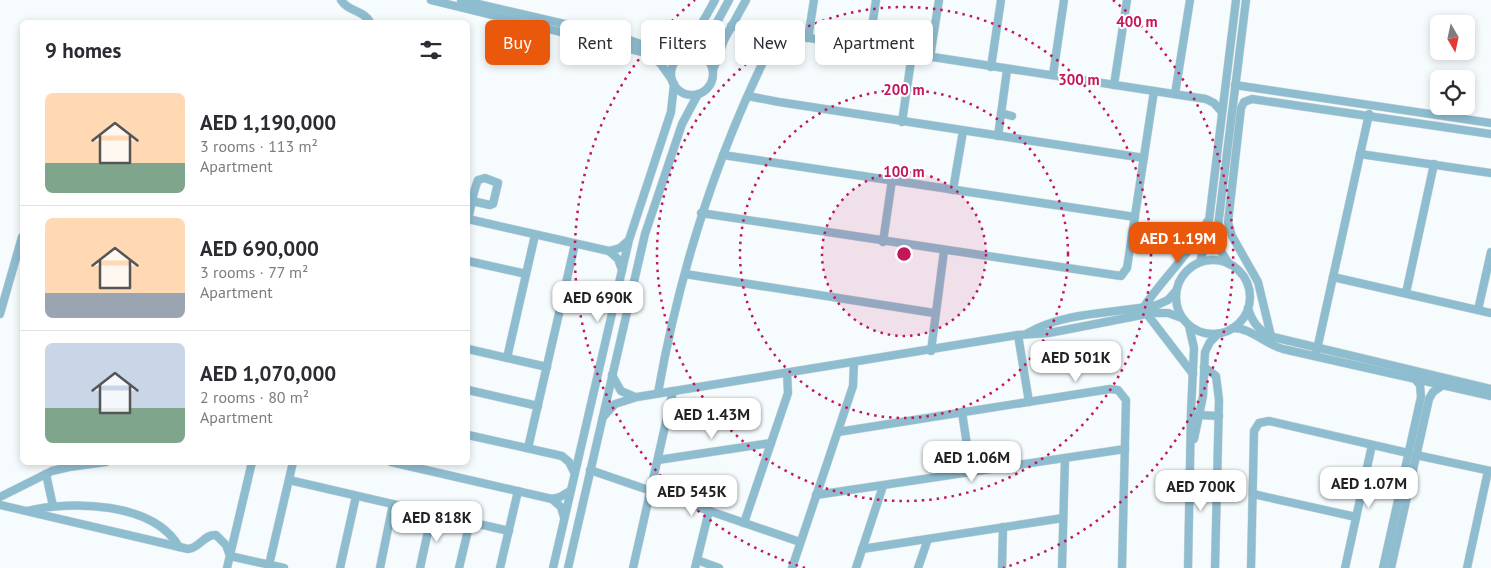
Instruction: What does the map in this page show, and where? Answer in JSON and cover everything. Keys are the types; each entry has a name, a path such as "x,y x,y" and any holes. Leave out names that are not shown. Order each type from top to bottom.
{"street":[{"path":"341,0 349,9 366,16 369,20"},
{"path":"430,0 642,52 660,63 684,94 698,94"},
{"path":"461,0 621,37 641,44"},
{"path":"704,20 715,0"},
{"path":"720,0 723,13"},
{"path":"719,20 730,0"},
{"path":"568,568 602,417 652,212 682,124 698,94 708,88 713,76 713,70 731,26 746,0"},
{"path":"808,38 814,0"},
{"path":"873,20 876,0"},
{"path":"933,38 939,0"},
{"path":"991,67 1001,0"},
{"path":"1053,76 1064,0"},
{"path":"1114,85 1127,0"},
{"path":"1175,94 1190,0"},
{"path":"1200,262 1206,246 1236,0"},
{"path":"1246,0 1217,234 1219,248 1229,264 1247,282 1249,291 1248,308 1252,319 1258,328 1271,336 1316,352 1416,379 1491,396"},
{"path":"731,26 735,27"},
{"path":"805,38 815,39"},
{"path":"933,57 1206,99 1214,103 1222,112"},
{"path":"553,568 629,240 671,112 674,65"},
{"path":"710,65 713,70"},
{"path":"658,393 701,213 723,154 762,65"},
{"path":"902,122 910,65"},
{"path":"998,136 1007,70"},
{"path":"1235,85 1491,123"},
{"path":"1206,99 1216,96 1224,89"},
{"path":"701,213 883,242 1120,276 1127,270 1154,91"},
{"path":"748,96 902,122 1144,158"},
{"path":"1271,336 1258,282 1232,236 1228,222 1242,106 1246,100 1252,99 1491,134"},
{"path":"1316,352 1371,106"},
{"path":"1001,113 1012,116"},
{"path":"954,190 963,131"},
{"path":"723,154 1135,217"},
{"path":"1360,154 1491,173"},
{"path":"1406,293 1434,164"},
{"path":"883,242 892,180"},
{"path":"470,210 472,201"},
{"path":"1145,311 1165,276 1193,246 1209,218"},
{"path":"470,219 609,251 620,248 629,240"},
{"path":"507,358 535,235"},
{"path":"0,314 20,244"},
{"path":"528,448 575,244"},
{"path":"609,251 618,259 622,270"},
{"path":"930,351 944,251"},
{"path":"1478,310 1491,252"},
{"path":"602,417 615,404 637,397 1048,332 1145,311 1162,303 1176,291 1187,270 1200,262 1215,260 1229,264"},
{"path":"470,261 526,274"},
{"path":"685,274 934,312"},
{"path":"1333,277 1491,313"},
{"path":"1176,291 1176,305 1182,318 1189,326 1203,333 1218,334 1233,328 1239,323 1248,308"},
{"path":"1145,311 1182,318"},
{"path":"1145,311 1193,374"},
{"path":"1188,568 1194,342 1189,326"},
{"path":"1233,328 1247,331 1277,347 1316,352 1491,388"},
{"path":"1191,456 1204,388 1207,346 1218,334"},
{"path":"1022,335 1029,402"},
{"path":"470,349 546,367"},
{"path":"792,568 854,381 854,362"},
{"path":"1204,367 1216,376 1219,416 1215,568"},
{"path":"744,523 788,393 787,373"},
{"path":"612,375 621,391 637,397"},
{"path":"1383,568 1424,402 1416,379"},
{"path":"1424,402 1443,385"},
{"path":"838,432 1110,389 1118,390 1126,400 1122,568 1127,568"},
{"path":"470,390 538,406"},
{"path":"633,568 673,391"},
{"path":"962,412 971,472"},
{"path":"1198,415 1219,416"},
{"path":"1251,568 1254,431 1261,422 1490,471 1467,568"},
{"path":"470,435 562,456 569,462 575,474"},
{"path":"658,460 771,443"},
{"path":"1345,568 1372,445"},
{"path":"562,456 574,452 581,447"},
{"path":"816,495 1125,449"},
{"path":"1391,568 1412,454"},
{"path":"1062,568 1065,458"},
{"path":"0,497 46,474 84,465"},
{"path":"227,568 249,465"},
{"path":"269,565 291,465"},
{"path":"404,465 552,499 564,496 570,491"},
{"path":"590,470 800,542"},
{"path":"46,474 53,506"},
{"path":"288,480 509,531"},
{"path":"856,568 883,486"},
{"path":"500,568 518,491"},
{"path":"1253,494 1356,517"},
{"path":"340,568 356,496"},
{"path":"552,499 561,507 565,518"},
{"path":"380,568 393,504"},
{"path":"0,506 179,547 193,548 208,536 216,535 226,545 230,556"},
{"path":"25,511 53,506 106,508 130,513 162,528 179,547"},
{"path":"709,511 696,564 718,568"},
{"path":"420,568 432,513"},
{"path":"862,549 1063,518"},
{"path":"459,568 470,522"},
{"path":"1002,568 1003,527"},
{"path":"918,568 928,539"},
{"path":"230,556 284,568"}]}
